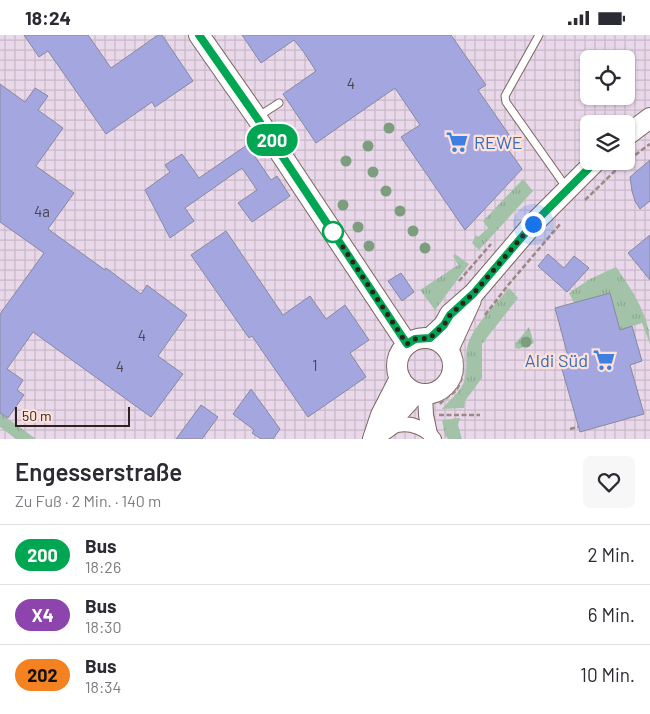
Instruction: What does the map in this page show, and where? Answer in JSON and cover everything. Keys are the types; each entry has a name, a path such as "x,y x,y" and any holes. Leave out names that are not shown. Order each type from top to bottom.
{"street":[{"path":"199,35 257,118 407,344"},
{"path":"635,129 650,118"},
{"path":"430,338 444,325 450,315 474,293 533,224 586,170"},
{"path":"374,439 420,394 440,390 450,378 455,351 474,293"},
{"path":"432,437 420,394 404,385 400,378 397,362 407,344 415,339 430,338 441,342 455,351"},
{"path":"374,439 381,415 400,378"},
{"path":"374,439 398,425 411,425 432,437"}],"lane":[{"path":"538,35 505,96 506,102 567,188"},
{"path":"257,118 279,103"}],"path":[{"path":"579,205 619,167 650,144"},
{"path":"485,315 509,283 566,218"},
{"path":"455,351 462,376 460,383 456,390 442,401 436,415 480,415"},
{"path":"570,429 578,427"}],"shaded area":[{"path":"0,35 650,35 650,439 0,439"}],"green space":[{"path":"523,179 533,191 479,250 472,243 476,235 478,237 488,228 483,221"},
{"path":"455,254 469,264 435,310 420,290 458,265 453,256"},
{"path":"616,267 634,294 643,313 647,323 650,344 642,323 620,330 610,293 574,303 569,293 590,279"},
{"path":"509,288 518,298 482,344 482,378 465,401 464,408 442,409 461,388 465,378 467,347 475,329"},
{"path":"529,327 534,343 519,349 515,348 515,344"},
{"path":"0,413 36,439 16,439 0,427"},
{"path":"460,418 458,425 462,439 448,439 445,435 442,420"}],"building":[{"path":"24,35 88,35 111,68 158,35 162,35 193,81 155,107 152,102 106,134 48,51 39,57"},
{"path":"242,35 451,35 486,85 478,90 512,139 505,145 522,169 465,230 401,137 420,125 395,88 316,143 283,94 316,71 303,51 294,40 261,63"},
{"path":"0,84 25,102 35,88 48,96 38,110 63,128 36,166 74,193 48,229 141,294 147,285 187,315 158,356 183,374 151,417 33,332 7,369 23,380 17,390 24,395 8,418 0,413 0,314 44,253 0,222"},
{"path":"247,145 271,180 277,176 290,196 252,222 238,203 257,190 242,168 185,208 194,221 170,238 145,190 170,172 165,165 182,154 199,178"},
{"path":"650,160 650,201 640,209 635,201 630,177"},
{"path":"226,231 283,315 310,296 326,319 345,305 369,340 350,353 366,377 308,417 252,336 249,338 191,255"},
{"path":"650,235 650,280 628,253"},
{"path":"548,254 564,268 574,256 589,268 567,292 538,266"},
{"path":"401,273 414,292 402,301 388,281"},
{"name":"Aldi Süd","path":"610,293 620,330 632,326 642,361 630,365 644,414 580,432 560,362 569,360 555,308"},
{"path":"251,389 280,429 273,439 261,439 252,433 254,430 233,414"},
{"path":"201,405 218,417 202,439 176,439"}],"bus line":[{"name":"200","path":"199,35 257,118 407,344 415,339 430,338 444,325 450,315 474,293 533,224 586,170"}],"place":[{"name":"REWE","path":"457,142"},
{"name":"Aldi Süd","path":"604,360"}],"route":[{"path":"333,232 407,344 415,339 430,338 444,325 450,315 474,293 533,224"}]}
